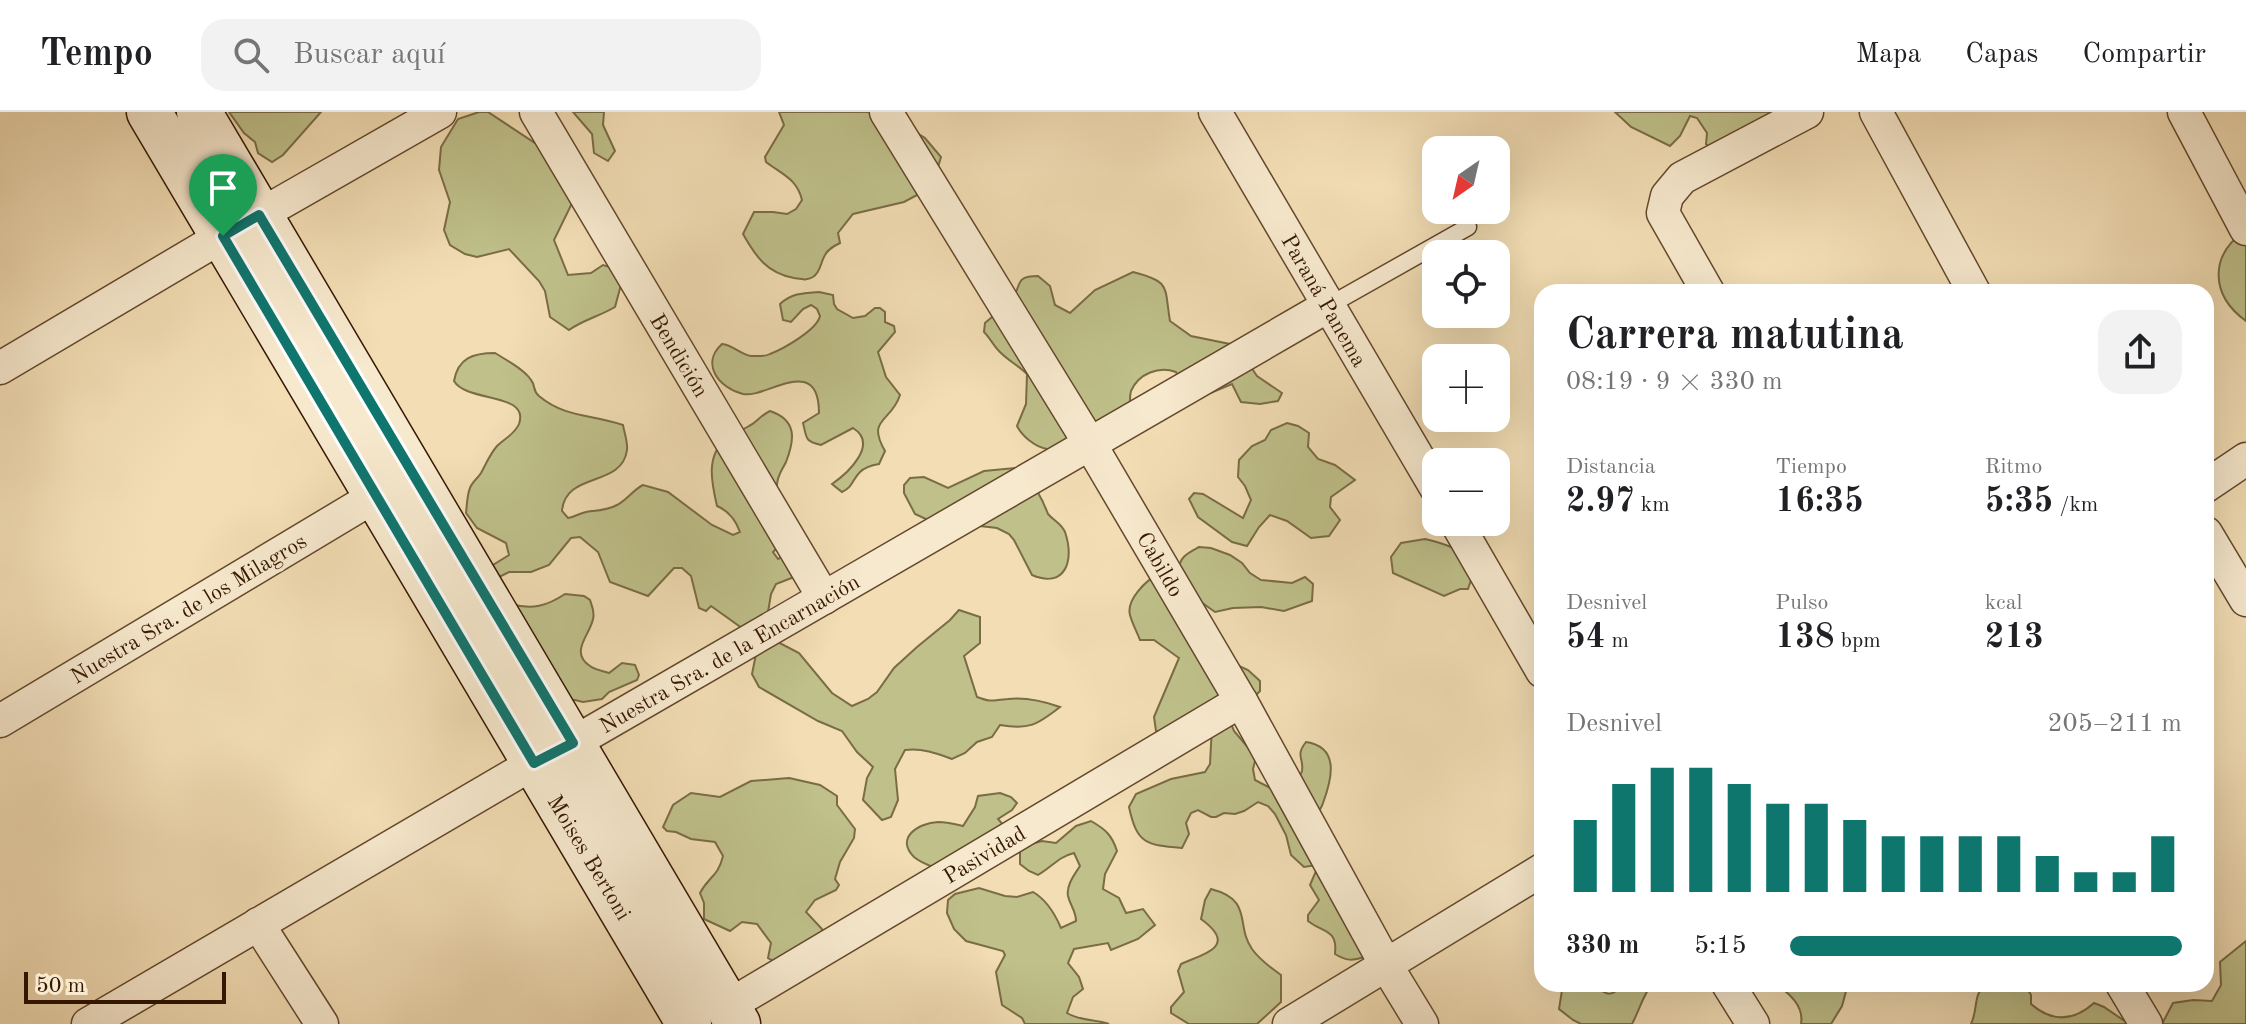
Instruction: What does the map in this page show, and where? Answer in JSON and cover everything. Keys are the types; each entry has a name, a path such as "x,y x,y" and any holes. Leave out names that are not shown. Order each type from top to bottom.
{"street":[{"name":"Moises Bertoni","path":"149,112 241,225 573,743 733,1015"},
{"name":"Moises Bertoni","path":"199,112 241,225 377,495 689,1024"},
{"path":"0,368 241,225 440,112"},
{"name":"Bendición","path":"536,112 824,598"},
{"name":"Cabildo","path":"886,112 1090,444 1241,701 1386,965 1422,1024"},
{"name":"Paraná Panema","path":"1215,112 1422,464"},
{"path":"1703,284 1663,213 1667,196 1682,178 1807,112"},
{"path":"1876,112 1970,284"},
{"path":"2184,112 2246,229"},
{"name":"Nuestra Sra. de la Encarnación","path":"88,1024 1328,306"},
{"path":"2214,481 2246,459"},
{"name":"Nuestra Sra. de los Milagros","path":"0,721 377,495"},
{"path":"1464,536 1534,657"},
{"path":"2214,546 2246,600"},
{"name":"Pasividad","path":"733,1015 1241,701"},
{"path":"1289,1024 1534,875"},
{"path":"258,924 322,1024"},
{"path":"1733,992 1753,1024"},
{"path":"2127,992 2146,1024"}],"lane":[{"path":"1328,306 1468,227"}],"green space":[{"path":"229,112 321,112 283,155 272,162 258,153 255,142 244,133"},
{"path":"488,112 556,157 577,193 554,240 568,275 591,273 603,265 620,270 622,281 615,307 569,330 550,317 545,291 539,281 509,249 477,257 450,245 444,230 450,202 439,170 441,147 458,119"},
{"path":"573,112 604,112 603,125 615,151 608,161 594,153 592,134"},
{"path":"779,112 883,112 925,138 941,157 932,187 904,202 853,214 838,233 840,243 826,253 813,277 801,279 776,272 758,257 743,234 754,212 787,214 796,209 802,200 793,182 766,162 765,157 784,125"},
{"path":"1615,112 1773,112 1715,153 1706,144 1707,133 1697,118 1690,116 1680,136 1670,146 1631,127"},
{"path":"2246,230 2246,321 2226,299 2219,275 2225,251"},
{"path":"1133,272 1154,279 1164,288 1170,321 1191,336 1230,344 1239,349 1257,376 1282,393 1278,401 1260,404 1241,402 1232,384 1206,395 1180,380 1176,372 1150,372 1131,391 1131,412 1065,446 1047,449 1038,446 1017,426 1026,404 1027,374 996,348 984,332 985,323 1011,300 1022,280 1030,276 1038,276 1050,286 1055,305 1070,313 1095,290"},
{"path":"803,293 833,295 837,309 853,318 880,308 885,312 885,322 894,326 895,332 878,352 886,377 900,395 879,426 885,451 879,464 862,470 842,492 832,484 853,466 863,442 853,428 821,445 809,440 803,423 819,413 817,395 810,385 790,382 753,394 743,394 720,381 713,367 713,359 722,344 747,355 763,356 799,338 818,321 820,316 817,309 811,305 803,309 791,322 783,320 780,304"},
{"path":"495,353 524,372 537,394 549,403 569,412 623,425 627,450 623,462 615,470 573,490 565,498 562,511 568,518 613,507 643,485 668,492 712,525 733,535 740,532 732,517 717,506 712,471 715,454 726,439 770,411 785,420 792,431 792,438 777,482 777,548 773,552 778,559 790,553 794,577 776,584 767,618 742,628 711,606 706,611 699,608 691,576 682,568 674,568 648,596 610,582 598,552 580,537 571,538 549,565 531,572 509,572 497,578 511,604 519,606 539,606 565,594 584,596 590,600 594,614 582,643 584,661 609,673 622,663 635,665 639,675 637,680 609,692 602,699 569,701 484,576 493,565 509,555 506,543 477,528 466,513 471,486 495,449 519,424 520,414 515,407 461,388 454,381 459,367 468,358"},
{"path":"1287,423 1309,433 1308,447 1318,459 1335,465 1355,480 1331,497 1330,507 1340,520 1329,536 1311,538 1287,521 1270,515 1247,546 1232,542 1198,517 1189,499 1194,493 1203,494 1243,518 1251,500 1238,477 1239,460 1252,446 1265,440 1271,430"},
{"path":"1015,468 1031,483 1048,514 1065,532 1068,562 1060,575 1043,578 1032,575 1014,540 997,528 928,520 915,514 904,493 904,485 910,478 924,477 948,488 984,471"},
{"path":"1425,539 1453,548 1465,556 1475,568 1468,589 1444,596 1393,573 1391,557 1401,543"},
{"path":"1199,547 1230,555 1261,580 1292,583 1305,577 1313,584 1312,601 1284,611 1261,607 1215,612 1194,597 1222,658 1248,670 1260,681 1260,691 1246,705 1227,714 1234,731 1256,757 1253,769 1255,780 1272,789 1296,782 1302,771 1300,754 1306,742 1317,745 1329,757 1331,774 1317,820 1317,865 1304,867 1291,855 1286,835 1275,814 1268,806 1258,802 1235,814 1211,817 1198,810 1191,813 1186,823 1189,834 1182,848 1160,846 1145,840 1132,819 1129,807 1136,794 1171,779 1205,772 1210,764 1212,726 1173,736 1156,731 1154,717 1179,658 1154,640 1140,640 1130,609 1134,597 1148,581 1159,574 1179,570 1182,559"},
{"path":"959,610 980,617 980,643 964,656 977,697 990,701 1028,699 1060,707 1032,725 1000,725 992,737 977,742 952,759 923,750 905,750 895,769 898,800 891,817 882,820 863,800 867,778 873,767 842,731 818,721 759,687 752,674 756,654 774,640 799,653 832,693 852,706 877,692 894,668"},
{"path":"789,778 820,785 837,796 837,805 855,829 854,838 840,862 835,879 839,885 836,890 815,900 806,912 822,929 824,937 780,965 768,958 771,943 757,924 742,922 730,931 704,919 704,903 700,893 719,868 723,856 715,842 691,839 663,827 673,805 691,793 720,797 751,781"},
{"path":"1000,793 1017,803 998,819 1005,827 943,871 921,862 909,850 908,838 923,825 938,822 963,826 978,796"},
{"path":"1091,821 1107,833 1117,851 1105,874 1103,889 1119,898 1126,913 1143,909 1155,925 1138,939 1111,950 1108,943 1074,949 1068,963 1079,977 1083,989 1073,997 1067,1013 1109,1024 1025,1024 1022,1018 1002,1005 996,972 1005,955 1003,951 966,941 954,929 947,913 948,900 955,894 979,888 1017,897 1033,892 1050,908 1061,928 1076,921 1068,892 1080,866 1074,853 1038,875 1020,864 1020,847 1042,841 1056,843 1076,826"},
{"path":"1325,869 1364,957 1350,960 1335,954 1332,936 1308,921 1308,915 1319,900 1310,885 1316,871"},
{"path":"1211,889 1224,894 1238,906 1252,949 1281,975 1281,1002 1257,1024 1189,1024 1171,1013 1171,1007 1184,992 1178,971 1181,964 1208,952 1218,942 1212,928 1201,919"},
{"path":"2246,941 2246,1024 2162,1024 2173,1003 2212,1001 2221,985 2220,962"},
{"path":"1562,992 1647,992 1632,1024 1581,1024 1559,1009"},
{"path":"1786,992 1846,992 1842,1006 1831,1024 1801,1024 1798,1006"},
{"path":"2029,992 2031,1004 2055,1017 2071,1016 2094,1003 2129,1024 1971,1024 1979,993"}],"route":[{"path":"259,215 573,743 534,763 223,236 259,215"}]}
